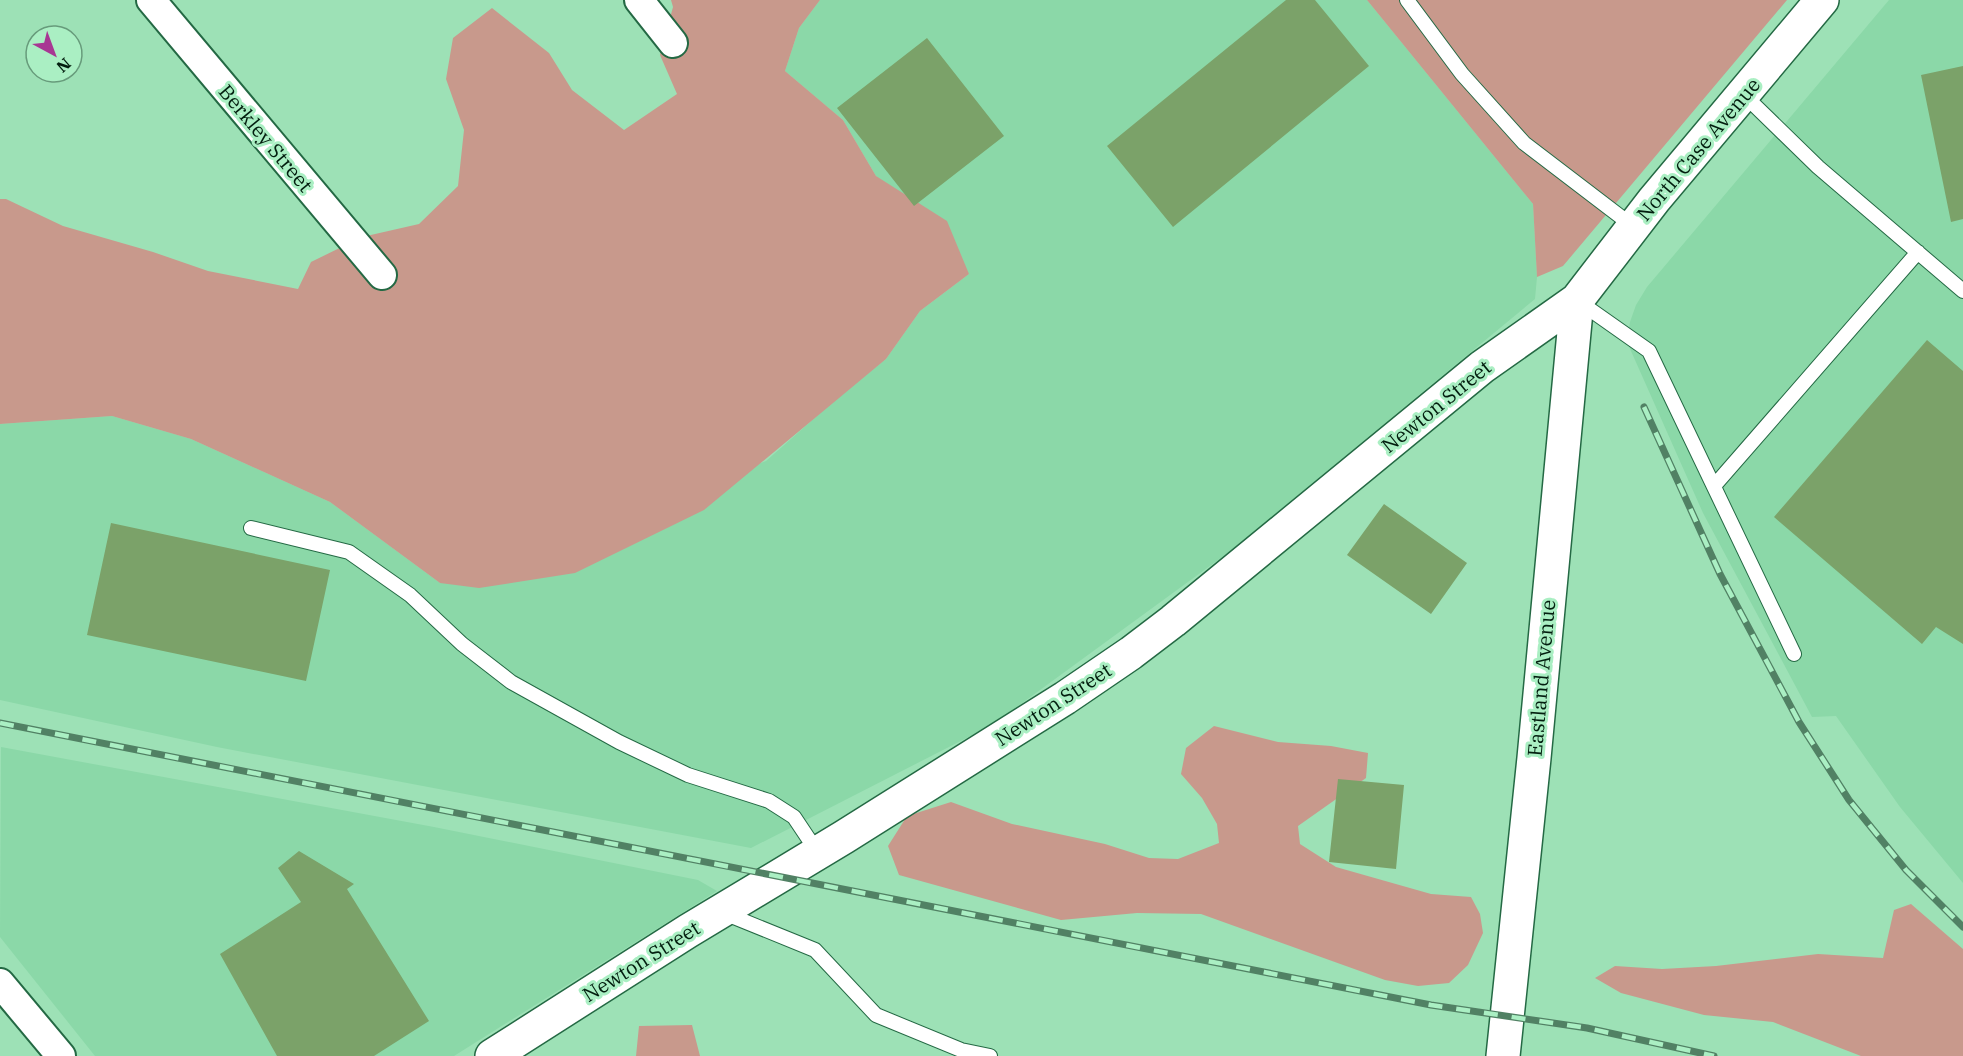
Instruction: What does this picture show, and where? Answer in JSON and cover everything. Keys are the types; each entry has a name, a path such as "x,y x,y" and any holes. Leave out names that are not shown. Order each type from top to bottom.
{"street":[{"name":"Berkley Street","path":"151,0 382,276"},
{"path":"639,0 673,43"},
{"name":"North Case Avenue","path":"1577,300 1634,226 1822,0"},
{"name":"Newton Street","path":"492,1056 720,911 818,853 1065,699 1173,621 1482,367 1577,300"},
{"name":"Eastland Avenue","path":"1503,1056 1534,758 1577,300"},
{"path":"0,983 61,1056"}],"lane":[{"path":"1407,0 1462,74 1524,143 1634,226"},
{"path":"1743,94 1818,167 1963,291"},
{"path":"1714,486 1918,252"},
{"path":"1577,300 1648,351 1794,654"},
{"path":"251,528 349,552 410,595 462,644 511,682 619,742 688,775 769,801 794,817 818,853"},
{"path":"720,911 815,950 876,1015 961,1050 990,1056"}],"shaded area":[{"path":"671,0 820,0 799,28 785,71 843,120 876,176 947,221 969,274 920,311 886,359 704,510 575,573 479,588 440,583 330,502 191,439 112,416 0,424 0,199 6,199 63,226 153,252 208,271 298,289 311,262 362,237 419,224 458,186 464,130 446,79 453,38 492,8 549,53 572,90 624,130 677,94 660,55 673,7"},
{"path":"820,0 1367,0 1533,204 1537,277 1535,299 1229,552 992,725 751,848 217,747 0,700 0,424 112,416 191,439 330,502 440,583 766,461 886,359 920,311 969,274 876,176 843,120 785,71 799,28"},
{"path":"1367,0 1787,0 1563,266 1537,277 1533,204"},
{"path":"1889,0 1963,0 1963,883 1900,807 1836,716 1812,717 1703,513 1627,342 1630,322 1636,305 1647,287"},
{"path":"1214,726 1278,742 1331,746 1368,753 1366,778 1298,826 1300,844 1336,867 1431,894 1471,897 1480,914 1483,933 1468,965 1449,983 1418,986 1385,980 1201,914 1137,913 1061,920 899,875 888,846 907,816 951,802 1012,824 1105,844 1149,858 1178,859 1219,843 1217,824 1202,798 1181,774 1186,748"},
{"path":"1,747 434,827 698,880 717,891 454,1056 95,1056 0,937"},
{"path":"1911,904 1963,949 1963,1056 1861,1056 1773,1022 1704,1015 1621,993 1595,978 1615,966 1662,969 1716,966 1818,954 1883,958 1894,910"},
{"path":"692,1025 700,1056 636,1056 639,1026"}],"building":[{"path":"1286,0 1315,0 1369,66 1173,227 1107,146"},
{"path":"927,38 1004,136 914,206 837,108"},
{"path":"1963,66 1963,219 1951,222 1921,75"},
{"path":"1927,340 1963,371 1963,644 1936,627 1922,644 1774,517"},
{"path":"1384,504 1467,563 1431,614 1347,555"},
{"path":"111,523 330,570 306,681 87,635"},
{"path":"1338,779 1404,785 1396,869 1329,862"},
{"path":"299,851 354,884 347,889 429,1021 374,1056 277,1056 220,954 301,902 278,868"}],"railway":[{"path":"1644,407 1720,574 1799,722 1849,800 1906,870 1963,927"},
{"path":"0,723 1431,1005 1587,1028 1714,1056"}]}
